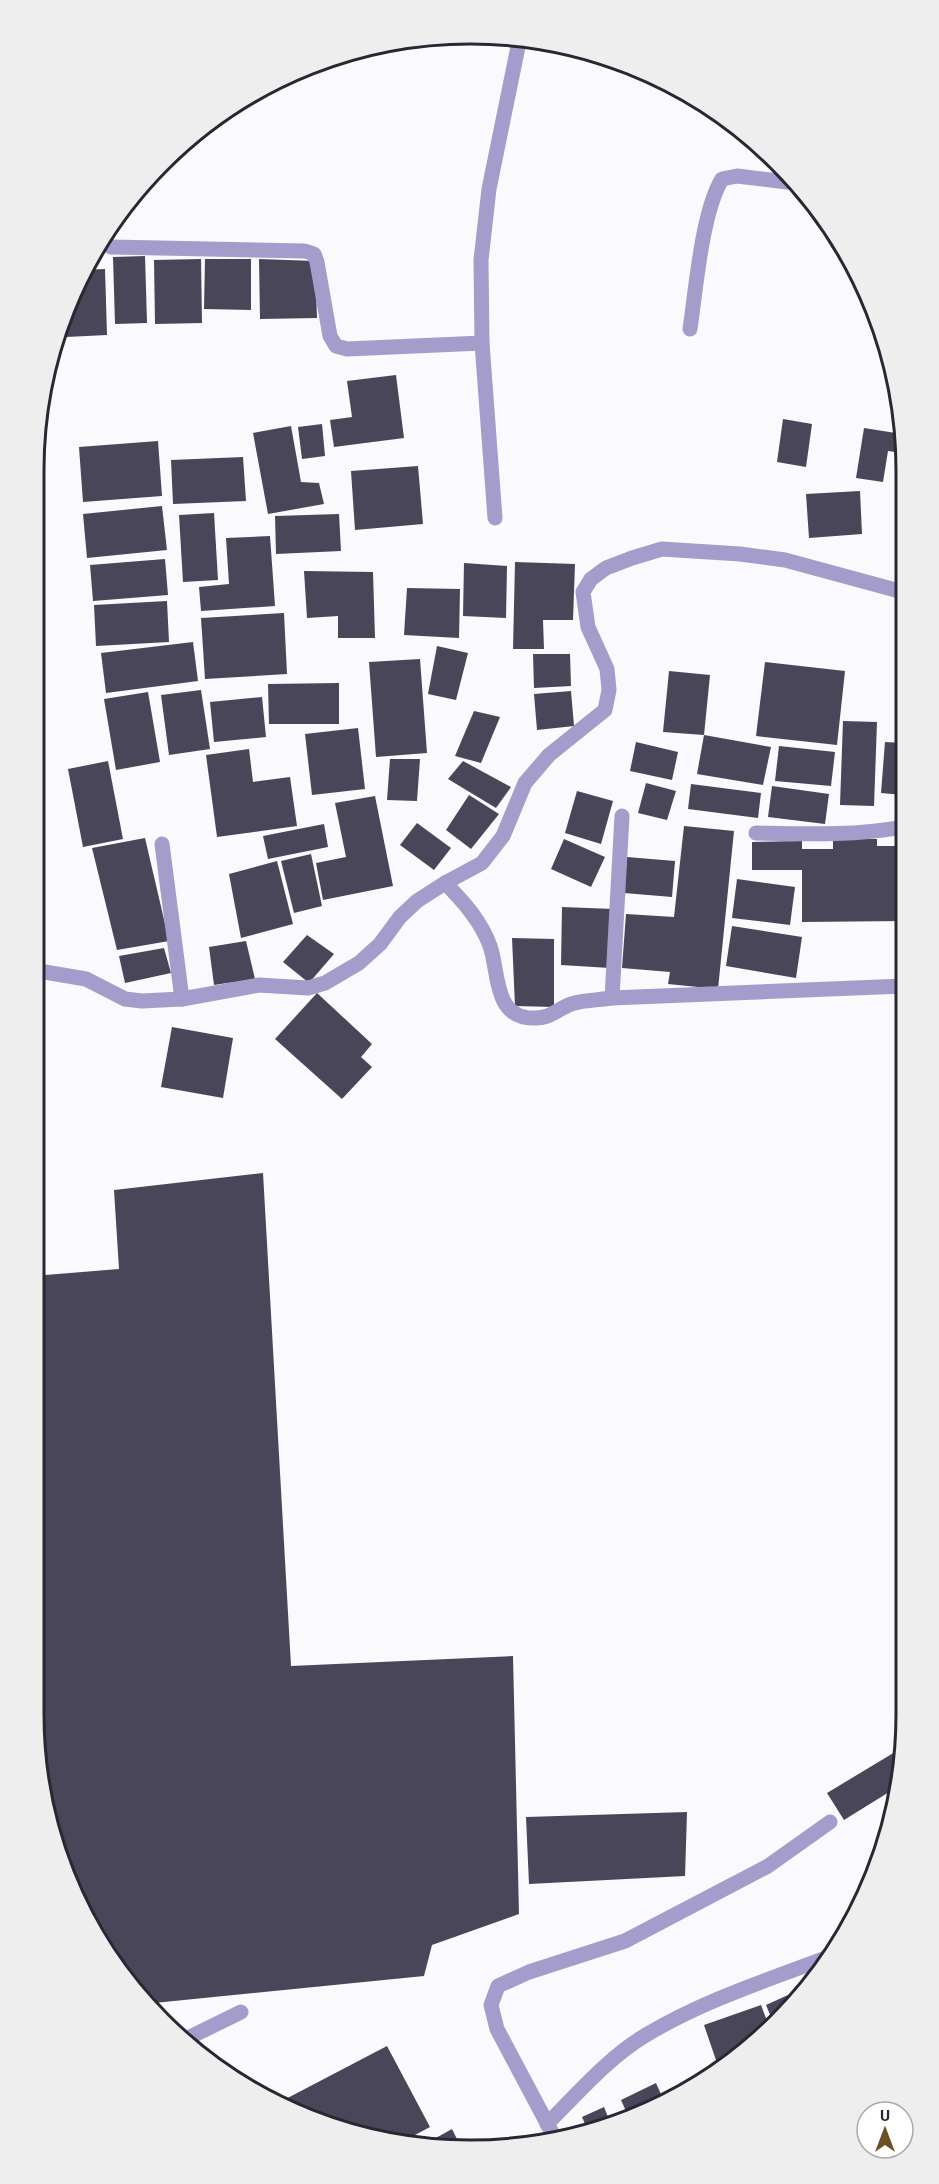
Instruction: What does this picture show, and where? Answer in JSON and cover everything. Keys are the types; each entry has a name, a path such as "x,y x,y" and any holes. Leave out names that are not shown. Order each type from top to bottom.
{"street":[{"path":"495,518 482,343 481,260 489,189 518,46"},
{"path":"690,329 714,193 722,179 736,176 780,178"},
{"path":"111,247 305,251 314,254 317,262 330,336 336,346 347,349 482,343"},
{"path":"44,972 86,979 125,999 142,1001 182,999 259,985 308,987 325,983 359,963 380,944 400,917 417,901 482,863 503,836 525,783 549,755 605,710 609,690 607,669 588,627 583,592 591,579 606,568 662,549 740,554 784,560 896,590"},
{"path":"612,998 622,816"},
{"path":"756,833 844,833 896,828"},
{"path":"162,844 182,999"},
{"path":"445,883 463,901 476,919 490,946 501,998 513,1012 529,1019 546,1018 570,1005 612,998 896,986"},
{"path":"552,2132 497,2029 491,2005 498,1986 529,1972 625,1941 768,1866 830,1822"},
{"path":"547,2124 597,2073 644,2036 717,1998 816,1961"},
{"path":"191,2037 241,2012"}],"building":[{"path":"145,256 147,323 115,324 113,257"},
{"path":"201,259 202,323 155,324 154,260"},
{"path":"205,259 251,259 251,310 204,309"},
{"path":"259,259 315,261 317,318 260,319"},
{"path":"105,269 107,335 66,337 76,306 93,270"},
{"path":"396,375 404,438 334,447 330,420 352,417 347,381"},
{"path":"783,419 812,424 806,467 777,462"},
{"path":"322,424 325,456 302,459 298,427"},
{"path":"291,426 301,482 319,483 324,504 268,514 253,433"},
{"path":"864,428 894,433 895,452 888,451 883,482 856,478"},
{"path":"158,441 162,496 83,502 79,447"},
{"path":"243,457 246,501 173,504 171,460"},
{"path":"418,466 423,524 355,530 351,471"},
{"path":"860,491 862,534 809,538 806,494"},
{"path":"162,506 167,550 87,558 83,514"},
{"path":"214,513 218,580 183,582 179,515"},
{"path":"339,514 341,551 276,554 275,516"},
{"path":"270,536 275,606 201,611 199,587 229,584 226,538"},
{"path":"165,559 168,595 93,601 90,565"},
{"path":"515,562 575,564 573,620 543,620 544,649 513,649"},
{"path":"464,563 507,566 506,618 463,616"},
{"path":"304,571 373,572 375,638 338,638 338,616 307,618"},
{"path":"407,588 460,589 459,638 404,635"},
{"path":"167,601 169,642 96,646 94,605"},
{"path":"284,613 287,674 205,679 201,618"},
{"path":"193,642 198,681 106,693 101,653"},
{"path":"437,646 468,653 456,700 428,694"},
{"path":"533,654 570,654 571,686 534,688"},
{"path":"420,659 427,753 376,757 369,662"},
{"path":"765,662 845,671 837,745 756,736"},
{"path":"669,671 710,675 704,735 663,732"},
{"path":"339,683 339,724 269,724 268,684"},
{"path":"201,690 210,749 169,755 161,695"},
{"path":"571,691 574,726 537,730 534,694"},
{"path":"148,692 160,762 116,770 104,699"},
{"path":"262,697 266,737 214,742 210,702"},
{"path":"474,711 500,717 481,763 455,756"},
{"path":"843,721 877,722 874,806 840,805"},
{"path":"358,728 365,789 312,795 305,734"},
{"path":"704,735 771,747 763,785 697,774"},
{"path":"636,742 678,752 672,780 630,771"},
{"path":"885,742 896,743 896,794 881,793"},
{"path":"779,746 835,752 831,786 775,781"},
{"path":"249,749 253,782 290,777 297,826 217,837 206,755"},
{"path":"390,759 420,759 417,801 387,800"},
{"path":"108,761 123,839 83,847 68,769"},
{"path":"463,761 511,787 496,808 448,779"},
{"path":"646,783 676,791 667,820 638,813"},
{"path":"691,784 761,793 758,818 688,809"},
{"path":"772,786 829,794 825,824 768,817"},
{"path":"577,791 613,801 601,844 565,833"},
{"path":"469,795 499,814 471,849 446,830"},
{"path":"375,796 393,886 323,900 316,863 346,857 335,803"},
{"path":"417,823 451,848 434,870 400,845"},
{"path":"324,824 328,847 268,859 263,836"},
{"path":"684,826 734,831 718,989 668,984 670,972 622,968 626,914 674,917"},
{"path":"145,838 169,941 117,950 92,848"},
{"path":"564,839 605,857 591,887 551,869"},
{"path":"833,839 877,839 877,846 896,846 896,921 802,922 802,870 752,870 752,842 802,841 802,849 833,849"},
{"path":"311,854 322,906 294,913 281,861"},
{"path":"627,857 675,861 672,897 624,893"},
{"path":"277,861 293,924 241,938 229,874"},
{"path":"737,879 795,887 790,925 732,918"},
{"path":"562,907 614,909 610,968 561,965"},
{"path":"732,926 802,937 796,978 726,966"},
{"path":"307,935 334,954 309,983 283,962"},
{"path":"512,938 554,939 554,1007 515,1006"},
{"path":"246,941 255,979 214,985 209,947"},
{"path":"164,948 171,973 125,983 119,956"},
{"path":"317,993 372,1044 361,1057 372,1067 342,1099 275,1039"},
{"path":"172,1027 233,1038 223,1098 161,1087"},
{"path":"263,1173 291,1666 513,1656 519,1914 432,1945 424,1976 156,2003 115,1951 87,1903 76,1878 58,1825 44,1742 44,1275 119,1269 114,1190"},
{"path":"894,1753 888,1793 844,1820 827,1793"},
{"path":"687,1812 685,1876 529,1884 526,1817"},
{"path":"788,1995 789,1996 771,2016 766,2005"},
{"path":"761,2005 767,2020 716,2061 704,2025"},
{"path":"387,2046 430,2127 412,2137 386,2132 333,2118 286,2099"},
{"path":"656,2083 661,2095 626,2111 621,2100"},
{"path":"604,2107 608,2117 585,2124 582,2117"},
{"path":"452,2129 458,2140 442,2140 434,2139"}]}
